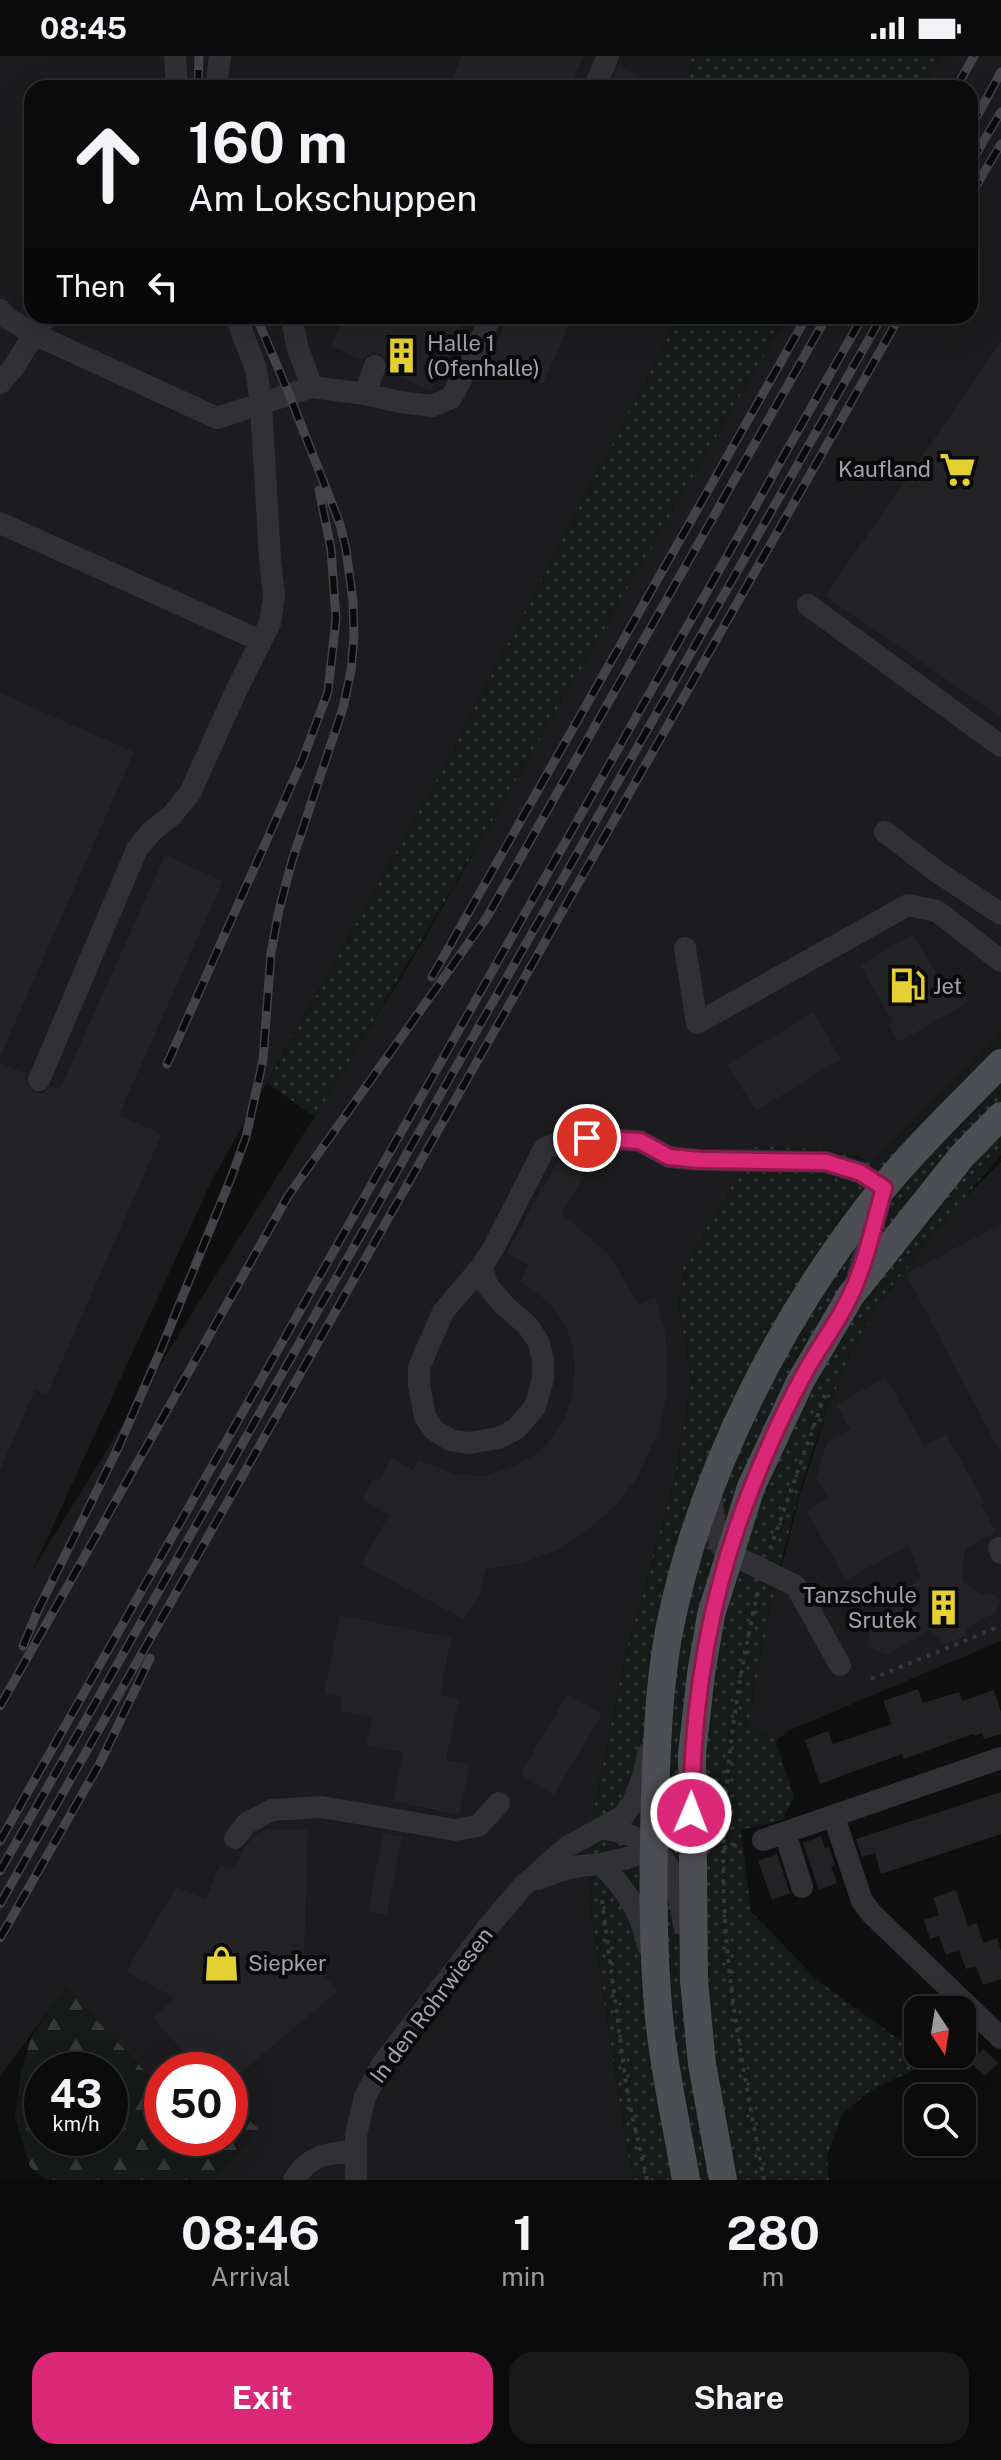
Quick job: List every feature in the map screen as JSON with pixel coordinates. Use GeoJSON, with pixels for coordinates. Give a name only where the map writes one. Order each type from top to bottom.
{"type":"FeatureCollection","features":[{"type":"Feature","properties":{"kind":"main road"},"geometry":{"type":"LineString","coordinates":[[686,2180],[658,2000],[653,1848],[659,1697],[670,1630],[711,1486],[775,1347],[823,1270],[884,1188],[1001,1063]]}},
{"type":"Feature","properties":{"kind":"main road"},"geometry":{"type":"LineString","coordinates":[[723,2180],[702,2064],[694,1981],[692,1754],[711,1615],[751,1487],[800,1382],[851,1295],[962,1156],[1001,1116]]}},
{"type":"Feature","properties":{"kind":"street"},"geometry":{"type":"LineString","coordinates":[[175,56],[176,80]]}},
{"type":"Feature","properties":{"kind":"street"},"geometry":{"type":"LineString","coordinates":[[217,80],[220,56]]}},
{"type":"Feature","properties":{"kind":"street"},"geometry":{"type":"LineString","coordinates":[[598,80],[608,56]]}},
{"type":"Feature","properties":{"kind":"street"},"geometry":{"type":"LineString","coordinates":[[0,310],[7,318],[24,322]]}},
{"type":"Feature","properties":{"kind":"street"},"geometry":{"type":"LineString","coordinates":[[39,1080],[137,849],[190,793],[270,623],[274,595],[261,404],[256,369],[239,324]]}},
{"type":"Feature","properties":{"kind":"street"},"geometry":{"type":"LineString","coordinates":[[293,324],[312,387]]}},
{"type":"Feature","properties":{"kind":"street"},"geometry":{"type":"LineString","coordinates":[[0,383],[14,367],[40,325],[217,418],[312,387],[432,406],[451,398],[487,324]]}},
{"type":"Feature","properties":{"kind":"street"},"geometry":{"type":"LineString","coordinates":[[365,394],[375,366]]}},
{"type":"Feature","properties":{"kind":"street"},"geometry":{"type":"LineString","coordinates":[[0,523],[261,641]]}},
{"type":"Feature","properties":{"kind":"street"},"geometry":{"type":"LineString","coordinates":[[808,605],[1001,746]]}},
{"type":"Feature","properties":{"kind":"street"},"geometry":{"type":"LineString","coordinates":[[885,832],[936,871],[1001,914]]}},
{"type":"Feature","properties":{"kind":"street"},"geometry":{"type":"LineString","coordinates":[[685,948],[697,1023],[908,905],[937,911],[1001,961]]}},
{"type":"Feature","properties":{"kind":"street"},"geometry":{"type":"LineString","coordinates":[[482,1266],[487,1285],[533,1333],[541,1350],[544,1369],[539,1398],[523,1423],[499,1438],[469,1443],[450,1440],[434,1430],[425,1417],[419,1367],[443,1312],[494,1247],[544,1149],[569,1137],[640,1141],[669,1157],[826,1162],[861,1173],[884,1188],[863,1266],[851,1295]]}},
{"type":"Feature","properties":{"kind":"street"},"geometry":{"type":"LineString","coordinates":[[711,1486],[715,1529],[720,1545],[729,1553],[796,1586],[840,1665]]}},
{"type":"Feature","properties":{"kind":"street","name":"In den Rohrwiesen"},"geometry":{"type":"LineString","coordinates":[[356,2180],[356,2135],[365,2097],[383,2063],[523,1886],[567,1847],[623,1816],[633,1802],[644,1774],[659,1697]]}},
{"type":"Feature","properties":{"kind":"street"},"geometry":{"type":"LineString","coordinates":[[653,1848],[671,1832],[679,1815],[692,1754]]}},
{"type":"Feature","properties":{"kind":"street"},"geometry":{"type":"LineString","coordinates":[[802,1887],[774,1837],[1001,1758]]}},
{"type":"Feature","properties":{"kind":"street"},"geometry":{"type":"LineString","coordinates":[[235,1838],[247,1823],[272,1810],[322,1807],[455,1830],[478,1826],[499,1803]]}},
{"type":"Feature","properties":{"kind":"street"},"geometry":{"type":"LineString","coordinates":[[834,1817],[862,1901],[1001,2038]]}},
{"type":"Feature","properties":{"kind":"street"},"geometry":{"type":"LineString","coordinates":[[601,1828],[629,1833],[653,1848],[669,1865],[678,1887],[694,1981]]}},
{"type":"Feature","properties":{"kind":"street","name":"In den Rohrwiesen"},"geometry":{"type":"LineString","coordinates":[[523,1886],[554,1872],[639,1856],[653,1848]]}},
{"type":"Feature","properties":{"kind":"street"},"geometry":{"type":"LineString","coordinates":[[601,1864],[635,1904],[646,1934],[658,2000]]}},
{"type":"Feature","properties":{"kind":"street"},"geometry":{"type":"LineString","coordinates":[[294,2180],[302,2166],[326,2154],[355,2151]]}},
{"type":"Feature","properties":{"kind":"path"},"geometry":{"type":"LineString","coordinates":[[764,2180],[737,2029],[725,1920],[723,1848],[726,1779],[742,1662],[763,1571],[831,1379]]}},
{"type":"Feature","properties":{"kind":"path"},"geometry":{"type":"LineString","coordinates":[[871,1679],[1001,1626]]}},
{"type":"Feature","properties":{"kind":"shaded area"},"geometry":{"type":"Polygon","coordinates":[[[0,56],[692,56],[688,80],[24,80],[24,324],[675,324],[442,770],[211,1182],[33,1569],[413,958],[782,324],[978,324],[978,80],[928,80],[943,56],[1001,56],[1001,1033],[872,1163],[855,1155],[678,1304],[691,1376],[676,1474],[625,1656],[592,1817],[589,1900],[634,2180],[214,2180],[234,2156],[248,2156],[248,2140],[257,2129],[248,2121],[248,2052],[144,2052],[144,2070],[66,1988],[0,2076],[0,56]]]}},
{"type":"Feature","properties":{"kind":"shaded area"},"geometry":{"type":"Polygon","coordinates":[[[1001,1162],[1001,1641],[788,1731],[776,1741],[748,1725],[765,1632],[799,1498],[834,1389],[875,1308],[955,1207],[1001,1162]]]}},
{"type":"Feature","properties":{"kind":"green space"},"geometry":{"type":"Polygon","coordinates":[[[692,56],[943,56],[928,80],[688,80],[692,56]]]}},
{"type":"Feature","properties":{"kind":"green space"},"geometry":{"type":"Polygon","coordinates":[[[675,324],[782,324],[494,818],[315,1117],[267,1083],[442,770],[675,324]]]}},
{"type":"Feature","properties":{"kind":"green space"},"geometry":{"type":"Polygon","coordinates":[[[1001,1033],[1001,1155],[886,1293],[849,1359],[828,1409],[794,1512],[769,1618],[749,1724],[776,1741],[794,1796],[783,1820],[741,1830],[751,1912],[817,1980],[904,2043],[904,2068],[918,2068],[870,2091],[843,2113],[827,2156],[829,2180],[634,2180],[589,1900],[592,1817],[625,1656],[676,1474],[691,1376],[678,1304],[683,1267],[755,1147],[829,1150],[872,1163],[1001,1033]]]}},
{"type":"Feature","properties":{"kind":"green space"},"geometry":{"type":"Polygon","coordinates":[[[66,1988],[127,2052],[27,2052],[32,2035],[66,1988]]]}},
{"type":"Feature","properties":{"kind":"green space"},"geometry":{"type":"Polygon","coordinates":[[[128,2053],[144,2070],[144,2156],[234,2156],[214,2180],[46,2180],[30,2167],[27,2156],[128,2156],[128,2053]]]}},
{"type":"Feature","properties":{"kind":"green space"},"geometry":{"type":"Polygon","coordinates":[[[24,2061],[24,2147],[15,2117],[24,2061]]]}},
{"type":"Feature","properties":{"kind":"green space"},"geometry":{"type":"Polygon","coordinates":[[[248,2120],[258,2128],[248,2140],[248,2120]]]}},
{"type":"Feature","properties":{"kind":"building"},"geometry":{"type":"Polygon","coordinates":[[[462,56],[584,56],[573,80],[451,80],[462,56]]]}},
{"type":"Feature","properties":{"kind":"building"},"geometry":{"type":"Polygon","coordinates":[[[618,67],[648,80],[612,80],[618,67]]]}},
{"type":"Feature","properties":{"kind":"building","name":"Halle 1 (Ofenhalle)"},"geometry":{"type":"Polygon","coordinates":[[[341,324],[462,324],[431,391],[388,372],[389,363],[380,353],[372,352],[362,360],[331,346],[341,324]]]}},
{"type":"Feature","properties":{"kind":"building"},"geometry":{"type":"Polygon","coordinates":[[[505,324],[569,324],[543,384],[489,360],[505,324]]]}},
{"type":"Feature","properties":{"kind":"building","name":"Kaufland"},"geometry":{"type":"Polygon","coordinates":[[[1001,342],[1001,717],[825,596],[1001,342]]]}},
{"type":"Feature","properties":{"kind":"building"},"geometry":{"type":"Polygon","coordinates":[[[0,693],[134,752],[0,1057],[0,693]]]}},
{"type":"Feature","properties":{"kind":"building"},"geometry":{"type":"Polygon","coordinates":[[[165,855],[223,881],[119,1115],[162,1134],[47,1395],[35,1390],[0,1470],[0,1063],[26,1074],[25,1082],[33,1092],[41,1094],[52,1086],[60,1089],[165,855]]]}},
{"type":"Feature","properties":{"kind":"building","name":"Jet"},"geometry":{"type":"Polygon","coordinates":[[[913,934],[945,989],[958,982],[969,1002],[899,1042],[888,1024],[893,1022],[860,965],[913,934]]]}},
{"type":"Feature","properties":{"kind":"building"},"geometry":{"type":"Polygon","coordinates":[[[813,1012],[841,1059],[756,1111],[727,1065],[813,1012]]]}},
{"type":"Feature","properties":{"kind":"building"},"geometry":{"type":"Polygon","coordinates":[[[558,1160],[584,1176],[561,1213],[609,1255],[639,1305],[655,1297],[665,1331],[667,1355],[667,1392],[660,1428],[637,1478],[615,1506],[590,1528],[556,1550],[523,1563],[486,1569],[478,1598],[463,1619],[361,1564],[389,1515],[362,1499],[374,1478],[380,1481],[391,1458],[413,1470],[419,1460],[454,1474],[483,1476],[510,1468],[535,1455],[563,1422],[572,1396],[575,1368],[567,1328],[551,1304],[520,1281],[529,1265],[506,1254],[558,1160]]]}},
{"type":"Feature","properties":{"kind":"building"},"geometry":{"type":"Polygon","coordinates":[[[1001,1224],[1001,1454],[906,1274],[1001,1224]]]}},
{"type":"Feature","properties":{"kind":"building"},"geometry":{"type":"Polygon","coordinates":[[[886,1377],[924,1446],[946,1434],[985,1503],[981,1504],[996,1532],[965,1549],[962,1581],[983,1595],[990,1592],[1000,1600],[996,1612],[966,1628],[967,1635],[945,1645],[929,1630],[887,1655],[868,1646],[869,1618],[895,1604],[898,1592],[921,1578],[909,1545],[846,1580],[806,1510],[828,1498],[816,1479],[827,1442],[850,1429],[836,1405],[886,1377]]]}},
{"type":"Feature","properties":{"kind":"building"},"geometry":{"type":"Polygon","coordinates":[[[340,1615],[451,1638],[440,1695],[459,1699],[446,1760],[470,1765],[459,1815],[393,1801],[403,1752],[366,1745],[372,1717],[340,1711],[343,1697],[324,1694],[340,1615]]]}},
{"type":"Feature","properties":{"kind":"building"},"geometry":{"type":"Polygon","coordinates":[[[918,1689],[923,1703],[959,1692],[962,1701],[994,1690],[1001,1712],[1001,1734],[984,1739],[982,1733],[973,1734],[904,1759],[902,1754],[820,1784],[805,1740],[828,1731],[833,1744],[892,1724],[883,1701],[918,1689]]]}},
{"type":"Feature","properties":{"kind":"building"},"geometry":{"type":"Polygon","coordinates":[[[568,1694],[602,1714],[554,1795],[520,1774],[568,1694]]]}},
{"type":"Feature","properties":{"kind":"building"},"geometry":{"type":"Polygon","coordinates":[[[1001,1792],[1001,1834],[881,1874],[875,1853],[862,1857],[856,1839],[1001,1792]]]}},
{"type":"Feature","properties":{"kind":"building","name":"Siepker"},"geometry":{"type":"Polygon","coordinates":[[[266,1829],[308,1829],[304,1954],[338,1991],[248,2067],[248,2052],[184,2052],[153,2018],[175,1998],[126,1972],[176,1887],[206,1899],[220,1865],[235,1869],[243,1849],[256,1834],[266,1829]]]}},
{"type":"Feature","properties":{"kind":"building"},"geometry":{"type":"Polygon","coordinates":[[[383,1833],[402,1837],[387,1915],[368,1911],[383,1833]]]}},
{"type":"Feature","properties":{"kind":"building"},"geometry":{"type":"Polygon","coordinates":[[[821,1836],[825,1848],[829,1847],[837,1883],[819,1890],[803,1843],[821,1836]]]}},
{"type":"Feature","properties":{"kind":"building"},"geometry":{"type":"Polygon","coordinates":[[[777,1854],[790,1893],[772,1900],[758,1861],[777,1854]]]}},
{"type":"Feature","properties":{"kind":"building"},"geometry":{"type":"Polygon","coordinates":[[[956,1890],[968,1926],[977,1923],[983,1943],[997,1938],[1001,1951],[1001,1979],[983,1985],[976,1966],[966,1969],[959,1950],[946,1955],[939,1936],[930,1939],[924,1920],[939,1915],[933,1898],[956,1890]]]}},
{"type":"Feature","properties":{"kind":"building"},"geometry":{"type":"Polygon","coordinates":[[[983,2049],[998,2063],[985,2076],[976,2068],[976,2056],[983,2049]]]}},
{"type":"Feature","properties":{"kind":"railway"},"geometry":{"type":"LineString","coordinates":[[198,80],[199,56]]}},
{"type":"Feature","properties":{"kind":"railway"},"geometry":{"type":"LineString","coordinates":[[960,80],[974,56]]}},
{"type":"Feature","properties":{"kind":"railway"},"geometry":{"type":"LineString","coordinates":[[978,114],[1001,72]]}},
{"type":"Feature","properties":{"kind":"railway"},"geometry":{"type":"LineString","coordinates":[[978,151],[1001,112]]}},
{"type":"Feature","properties":{"kind":"railway"},"geometry":{"type":"LineString","coordinates":[[978,183],[1001,144]]}},
{"type":"Feature","properties":{"kind":"railway"},"geometry":{"type":"LineString","coordinates":[[23,1646],[118,1448],[246,1137],[263,1060],[271,953],[279,910],[292,861],[343,708],[351,671],[353,602],[340,524],[259,324]]}},
{"type":"Feature","properties":{"kind":"railway"},"geometry":{"type":"LineString","coordinates":[[432,977],[802,324]]}},
{"type":"Feature","properties":{"kind":"railway"},"geometry":{"type":"LineString","coordinates":[[0,1706],[288,1196],[487,917],[822,324]]}},
{"type":"Feature","properties":{"kind":"railway"},"geometry":{"type":"LineString","coordinates":[[0,1841],[858,324]]}},
{"type":"Feature","properties":{"kind":"railway"},"geometry":{"type":"LineString","coordinates":[[0,1871],[877,324]]}},
{"type":"Feature","properties":{"kind":"railway"},"geometry":{"type":"LineString","coordinates":[[529,970],[895,324]]}},
{"type":"Feature","properties":{"kind":"railway"},"geometry":{"type":"LineString","coordinates":[[167,1064],[302,761],[328,692],[336,619],[331,549],[319,490]]}},
{"type":"Feature","properties":{"kind":"railway"},"geometry":{"type":"LineString","coordinates":[[0,1904],[534,961]]}},
{"type":"Feature","properties":{"kind":"railway"},"geometry":{"type":"LineString","coordinates":[[0,1938],[100,1763],[150,1658]]}},
{"type":"Feature","properties":{"kind":"place","name":"Halle 1 (Ofenhalle)"},"geometry":{"type":"Point","coordinates":[401,356]}},
{"type":"Feature","properties":{"kind":"place","name":"Kaufland"},"geometry":{"type":"Point","coordinates":[957,469]}},
{"type":"Feature","properties":{"kind":"place","name":"Jet"},"geometry":{"type":"Point","coordinates":[907,986]}},
{"type":"Feature","properties":{"kind":"place","name":"Tanzschule Srutek"},"geometry":{"type":"Point","coordinates":[943,1608]}},
{"type":"Feature","properties":{"kind":"place","name":"Siepker"},"geometry":{"type":"Point","coordinates":[222,1963]}},
{"type":"Feature","properties":{"kind":"route"},"geometry":{"type":"LineString","coordinates":[[587,1138],[640,1141],[669,1157],[826,1162],[861,1173],[884,1188],[863,1266],[851,1295],[800,1382],[751,1487],[729,1553],[711,1615],[701,1674],[692,1754],[691,1813]]}}]}
